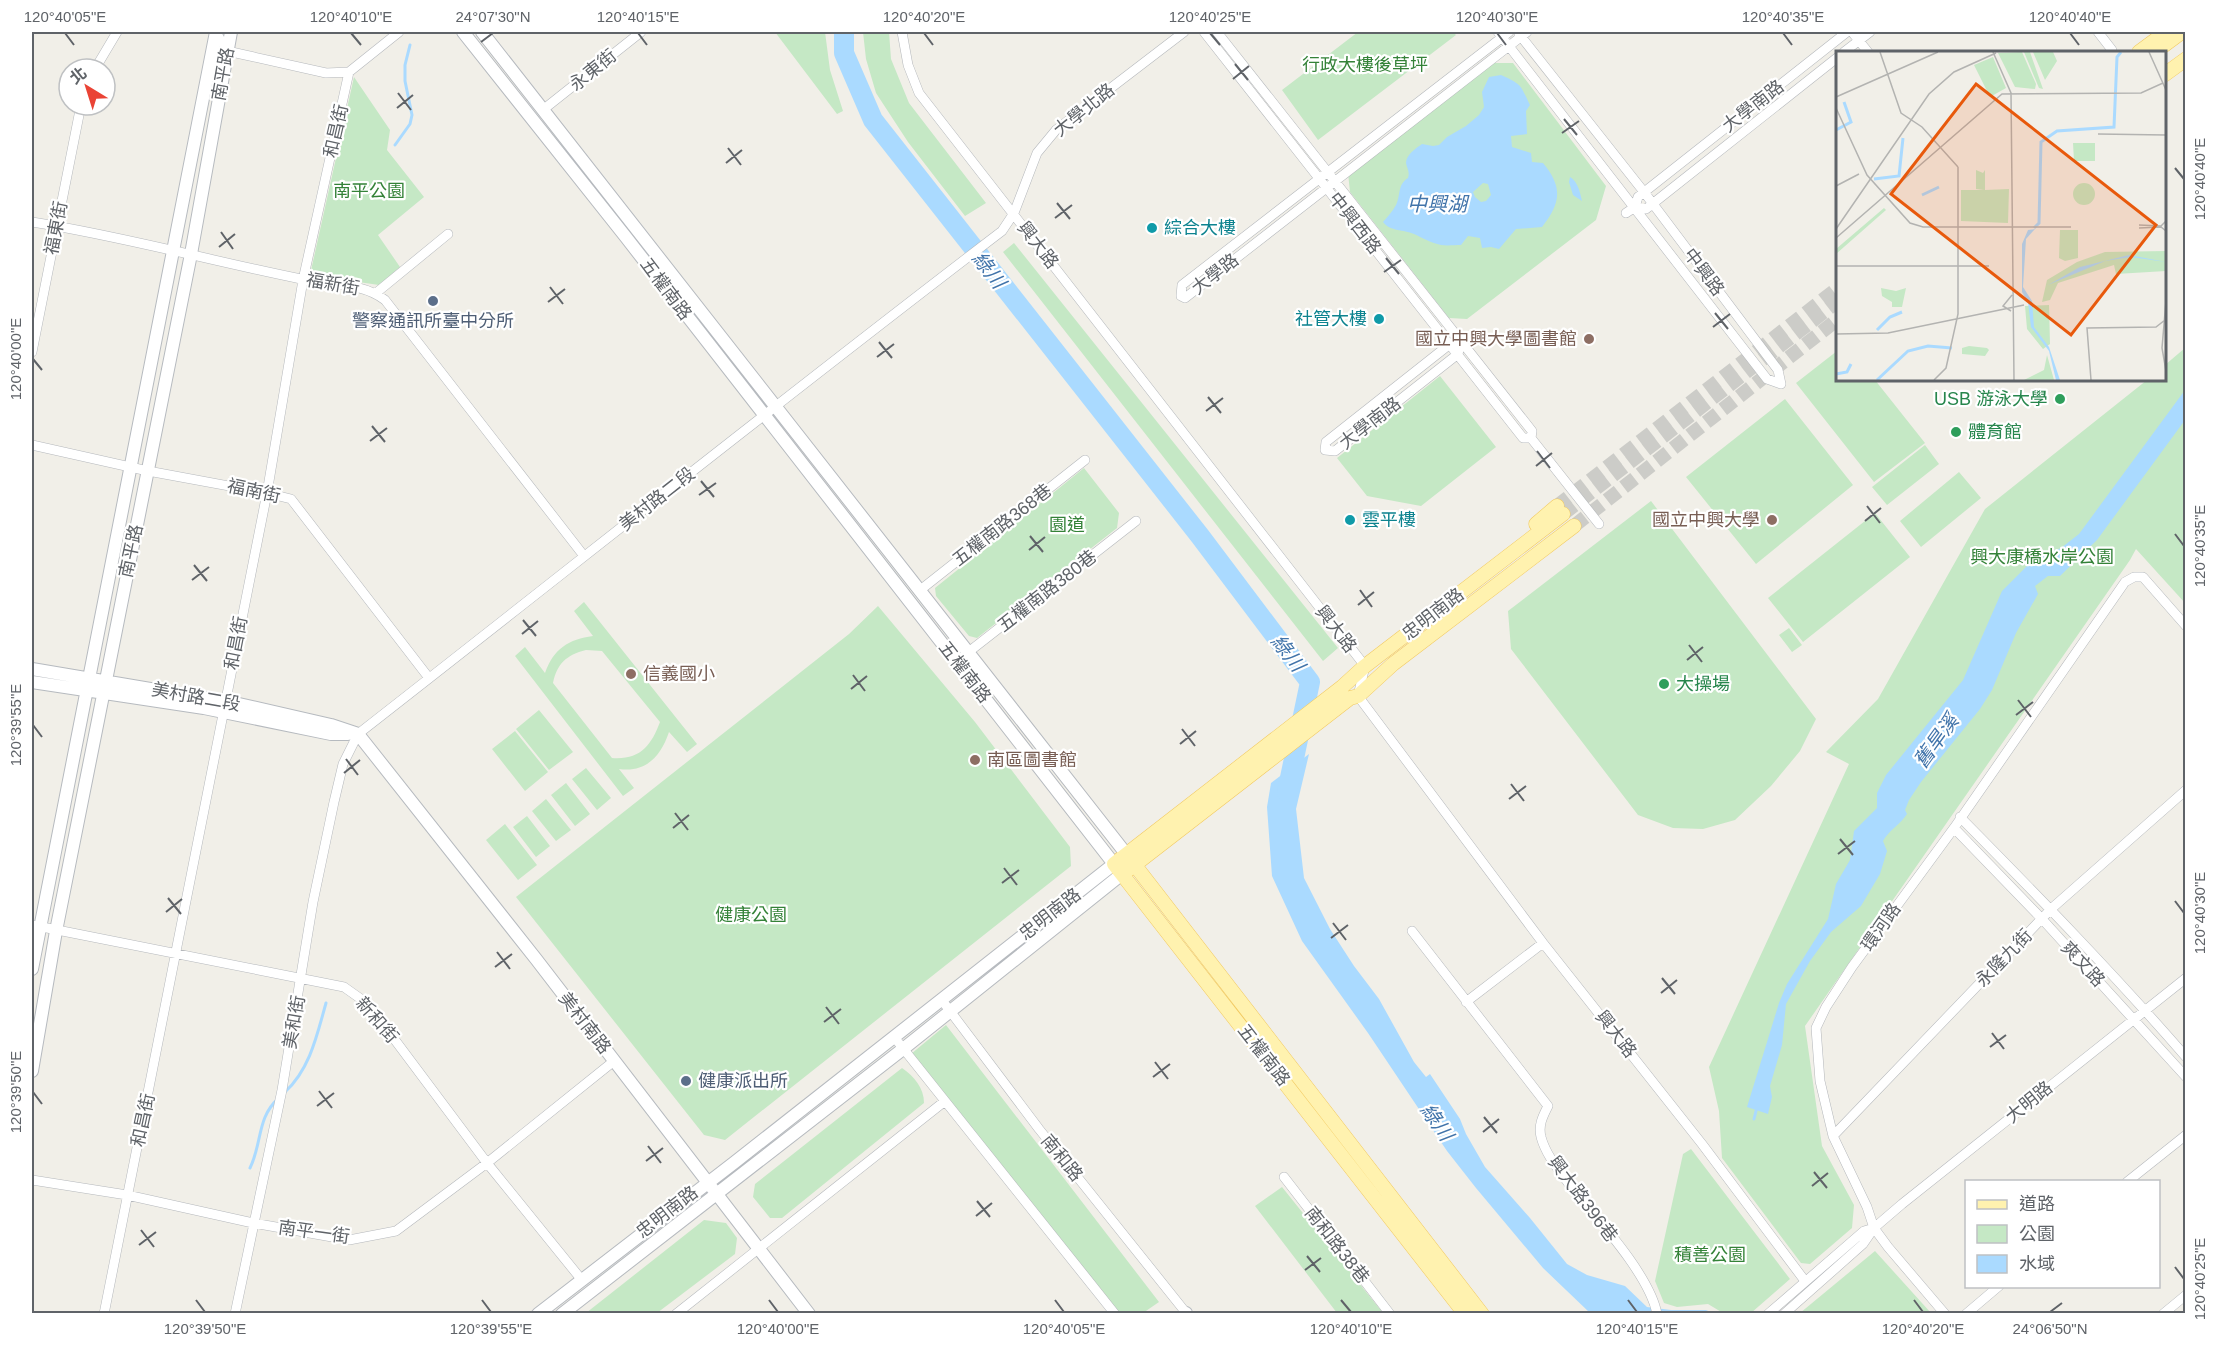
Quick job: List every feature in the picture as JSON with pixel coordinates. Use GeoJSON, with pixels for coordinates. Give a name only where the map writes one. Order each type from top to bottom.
{"type":"FeatureCollection","features":[{"type":"Feature","properties":{"kind":"main road","name":"南平路"},"geometry":{"type":"LineString","coordinates":[[32,969],[35,926],[132,468],[216,32]]}},
{"type":"Feature","properties":{"kind":"main road","name":"南平路"},"geometry":{"type":"LineString","coordinates":[[32,1071],[56,931],[191,254],[231,32]]}},
{"type":"Feature","properties":{"kind":"main road","name":"五權南路"},"geometry":{"type":"LineString","coordinates":[[463,32],[764,414],[1465,1314]]}},
{"type":"Feature","properties":{"kind":"main road","name":"五權南路"},"geometry":{"type":"LineString","coordinates":[[482,32],[777,406],[1482,1314]]}},
{"type":"Feature","properties":{"kind":"main road"},"geometry":{"type":"LineString","coordinates":[[2140,51],[2166,32]]}},
{"type":"Feature","properties":{"kind":"main road"},"geometry":{"type":"LineString","coordinates":[[2157,51],[2182,32]]}},
{"type":"Feature","properties":{"kind":"main road"},"geometry":{"type":"LineString","coordinates":[[2166,62],[2186,47]]}},
{"type":"Feature","properties":{"kind":"main road"},"geometry":{"type":"LineString","coordinates":[[2166,74],[2186,59]]}},
{"type":"Feature","properties":{"kind":"main road","name":"忠明南路"},"geometry":{"type":"LineString","coordinates":[[1131,860],[1296,724],[1350,694],[1365,666],[1382,647],[1560,510]]}},
{"type":"Feature","properties":{"kind":"main road","name":"忠明南路"},"geometry":{"type":"LineString","coordinates":[[538,1314],[941,999],[1269,760],[1350,694],[1576,529]]}},
{"type":"Feature","properties":{"kind":"main road","name":"美村路二段"},"geometry":{"type":"LineString","coordinates":[[32,669],[88,684],[331,725],[358,734]]}},
{"type":"Feature","properties":{"kind":"main road","name":"美村路二段"},"geometry":{"type":"LineString","coordinates":[[32,682],[88,684]]}},
{"type":"Feature","properties":{"kind":"main road","name":"美村南路"},"geometry":{"type":"LineString","coordinates":[[358,734],[809,1314]]}},
{"type":"Feature","properties":{"kind":"main road","name":"忠明南路"},"geometry":{"type":"LineString","coordinates":[[562,1314],[903,1049],[1118,869]]}},
{"type":"Feature","properties":{"kind":"street"},"geometry":{"type":"LineString","coordinates":[[102,57],[117,32]]}},
{"type":"Feature","properties":{"kind":"street"},"geometry":{"type":"LineString","coordinates":[[216,32],[227,51],[326,73],[350,72],[399,32]]}},
{"type":"Feature","properties":{"kind":"street","name":"永東街"},"geometry":{"type":"LineString","coordinates":[[544,109],[641,32]]}},
{"type":"Feature","properties":{"kind":"street","name":"興大路"},"geometry":{"type":"LineString","coordinates":[[902,32],[908,65],[919,93],[1365,666]]}},
{"type":"Feature","properties":{"kind":"street","name":"大學北路"},"geometry":{"type":"LineString","coordinates":[[1014,213],[1037,153],[1056,130],[1184,32]]}},
{"type":"Feature","properties":{"kind":"street","name":"中興西路"},"geometry":{"type":"LineString","coordinates":[[1204,32],[1523,438],[1531,438]]}},
{"type":"Feature","properties":{"kind":"street","name":"中興西路"},"geometry":{"type":"LineString","coordinates":[[1217,32],[1464,339],[1532,431],[1531,438],[1599,524]]}},
{"type":"Feature","properties":{"kind":"street"},"geometry":{"type":"LineString","coordinates":[[1850,32],[1867,51]]}},
{"type":"Feature","properties":{"kind":"street","name":"大學南路"},"geometry":{"type":"LineString","coordinates":[[1631,210],[1638,197],[1644,192],[1850,32]]}},
{"type":"Feature","properties":{"kind":"street"},"geometry":{"type":"LineString","coordinates":[[1845,51],[1870,32]]}},
{"type":"Feature","properties":{"kind":"street"},"geometry":{"type":"LineString","coordinates":[[2098,32],[2112,50]]}},
{"type":"Feature","properties":{"kind":"street","name":"大學路"},"geometry":{"type":"LineString","coordinates":[[1503,33],[1182,285],[1181,296],[1185,298],[1509,46],[1522,33]]}},
{"type":"Feature","properties":{"kind":"street","name":"中興路"},"geometry":{"type":"LineString","coordinates":[[1503,33],[1509,46],[1631,210],[1767,379],[1781,384],[1778,370],[1522,33]]}},
{"type":"Feature","properties":{"kind":"street","name":"大學南路"},"geometry":{"type":"LineString","coordinates":[[1631,210],[1646,209],[1836,59]]}},
{"type":"Feature","properties":{"kind":"street","name":"和昌街"},"geometry":{"type":"LineString","coordinates":[[104,1314],[267,493],[303,280],[350,72]]}},
{"type":"Feature","properties":{"kind":"street","name":"福東街"},"geometry":{"type":"LineString","coordinates":[[32,352],[79,117]]}},
{"type":"Feature","properties":{"kind":"street","name":"美村路二段"},"geometry":{"type":"LineString","coordinates":[[358,734],[764,414],[991,240],[1002,231],[1014,213]]}},
{"type":"Feature","properties":{"kind":"street","name":"福新街"},"geometry":{"type":"LineString","coordinates":[[32,222],[191,254],[303,280],[355,287],[376,293],[385,300],[584,556]]}},
{"type":"Feature","properties":{"kind":"street"},"geometry":{"type":"LineString","coordinates":[[376,293],[448,234]]}},
{"type":"Feature","properties":{"kind":"street"},"geometry":{"type":"LineString","coordinates":[[1458,354],[1464,339]]}},
{"type":"Feature","properties":{"kind":"street","name":"大學南路"},"geometry":{"type":"LineString","coordinates":[[1458,354],[1335,451],[1325,450],[1326,442],[1450,344],[1464,339]]}},
{"type":"Feature","properties":{"kind":"street","name":"福南街"},"geometry":{"type":"LineString","coordinates":[[32,445],[132,468],[291,499],[429,678]]}},
{"type":"Feature","properties":{"kind":"street","name":"五權南路368巷"},"geometry":{"type":"LineString","coordinates":[[919,591],[1085,460]]}},
{"type":"Feature","properties":{"kind":"street","name":"五權南路380巷"},"geometry":{"type":"LineString","coordinates":[[957,661],[1136,521]]}},
{"type":"Feature","properties":{"kind":"street","name":"環河路"},"geometry":{"type":"LineString","coordinates":[[1945,1314],[1874,1228],[1867,1207],[1833,1136],[1820,1081],[1816,1028],[1826,1007],[1852,967],[1954,828],[2125,582],[2134,576],[2143,577],[2184,622]]}},
{"type":"Feature","properties":{"kind":"street","name":"興大路"},"geometry":{"type":"LineString","coordinates":[[1350,694],[1702,1144],[1805,1281]]}},
{"type":"Feature","properties":{"kind":"street","name":"美和街"},"geometry":{"type":"LineString","coordinates":[[235,1314],[282,1090],[314,902],[334,802],[343,764],[358,734]]}},
{"type":"Feature","properties":{"kind":"street","name":"永隆九街"},"geometry":{"type":"LineString","coordinates":[[1833,1136],[2051,909],[2186,790]]}},
{"type":"Feature","properties":{"kind":"street","name":"爽文路"},"geometry":{"type":"LineString","coordinates":[[1960,817],[2051,909],[2186,1057]]}},
{"type":"Feature","properties":{"kind":"street","name":"爽文路"},"geometry":{"type":"LineString","coordinates":[[1954,828],[2042,919],[2186,1077]]}},
{"type":"Feature","properties":{"kind":"street","name":"新和街"},"geometry":{"type":"LineString","coordinates":[[35,926],[344,987],[368,1004],[487,1163],[581,1279]]}},
{"type":"Feature","properties":{"kind":"street","name":"興大路396巷"},"geometry":{"type":"LineString","coordinates":[[1412,932],[1548,1106],[1541,1120],[1540,1135],[1550,1160],[1636,1269],[1650,1290],[1657,1310]]}},
{"type":"Feature","properties":{"kind":"street"},"geometry":{"type":"LineString","coordinates":[[1466,1002],[1543,943]]}},
{"type":"Feature","properties":{"kind":"street","name":"大明路"},"geometry":{"type":"LineString","coordinates":[[1784,1314],[1863,1244],[1874,1228],[2186,978]]}},
{"type":"Feature","properties":{"kind":"street","name":"南和路"},"geometry":{"type":"LineString","coordinates":[[941,999],[1039,1129],[1186,1313]]}},
{"type":"Feature","properties":{"kind":"street"},"geometry":{"type":"LineString","coordinates":[[894,1037],[1115,1314]]}},
{"type":"Feature","properties":{"kind":"street","name":"南平一街"},"geometry":{"type":"LineString","coordinates":[[32,1180],[127,1195],[253,1223],[349,1240],[396,1231],[487,1163],[614,1061]]}},
{"type":"Feature","properties":{"kind":"street"},"geometry":{"type":"LineString","coordinates":[[676,1314],[945,1101]]}},
{"type":"Feature","properties":{"kind":"street"},"geometry":{"type":"LineString","coordinates":[[2130,1180],[2186,1135]]}},
{"type":"Feature","properties":{"kind":"street","name":"南和路38巷"},"geometry":{"type":"LineString","coordinates":[[1284,1177],[1390,1314]]}},
{"type":"Feature","properties":{"kind":"street","name":"大明路"},"geometry":{"type":"LineString","coordinates":[[1768,1314],[1864,1231],[1874,1228]]}},
{"type":"Feature","properties":{"kind":"street"},"geometry":{"type":"LineString","coordinates":[[1966,1314],[1998,1288]]}},
{"type":"Feature","properties":{"kind":"street"},"geometry":{"type":"LineString","coordinates":[[2163,1314],[2186,1295]]}},
{"type":"Feature","properties":{"kind":"green space"},"geometry":{"type":"Polygon","coordinates":[[[775,32],[825,32],[830,70],[843,111],[837,114],[775,32]]]}},
{"type":"Feature","properties":{"kind":"green space"},"geometry":{"type":"Polygon","coordinates":[[[863,32],[889,32],[891,59],[909,103],[986,203],[965,216],[908,142],[876,93],[866,59],[863,32]]]}},
{"type":"Feature","properties":{"kind":"green space","name":"行政大樓後草坪"},"geometry":{"type":"Polygon","coordinates":[[[1358,32],[1453,32],[1456,35],[1318,140],[1282,90],[1358,32]]]}},
{"type":"Feature","properties":{"kind":"green space"},"geometry":{"type":"Polygon","coordinates":[[[1487,63],[1513,63],[1606,186],[1596,220],[1467,319],[1449,318],[1350,192],[1348,173],[1487,63]]]}},
{"type":"Feature","properties":{"kind":"green space","name":"南平公園"},"geometry":{"type":"Polygon","coordinates":[[[354,77],[390,130],[387,150],[424,197],[378,235],[400,267],[379,285],[310,275],[354,77]]]}},
{"type":"Feature","properties":{"kind":"green space"},"geometry":{"type":"Polygon","coordinates":[[[1014,243],[1338,648],[1323,661],[1003,252],[1014,243]]]}},
{"type":"Feature","properties":{"kind":"green space","name":"興大康橋水岸公園"},"geometry":{"type":"Polygon","coordinates":[[[2185,348],[2185,603],[2136,549],[1805,1026],[1822,1146],[1854,1205],[1852,1228],[1810,1264],[1801,1263],[1722,1158],[1719,1111],[1709,1067],[1849,764],[1826,752],[1878,699],[1985,509],[2146,381],[2166,381],[2166,364],[2185,348]]]}},
{"type":"Feature","properties":{"kind":"green space"},"geometry":{"type":"Polygon","coordinates":[[[1836,352],[1836,381],[1876,381],[1925,443],[1874,482],[1796,383],[1836,352]]]}},
{"type":"Feature","properties":{"kind":"green space"},"geometry":{"type":"Polygon","coordinates":[[[1440,376],[1496,447],[1421,506],[1367,496],[1337,458],[1440,376]]]}},
{"type":"Feature","properties":{"kind":"green space"},"geometry":{"type":"Polygon","coordinates":[[[1785,399],[1853,485],[1756,564],[1686,477],[1785,399]]]}},
{"type":"Feature","properties":{"kind":"green space"},"geometry":{"type":"Polygon","coordinates":[[[1925,445],[1939,464],[1887,505],[1872,487],[1925,445]]]}},
{"type":"Feature","properties":{"kind":"green space","name":"園道"},"geometry":{"type":"Polygon","coordinates":[[[1084,468],[1119,513],[1117,528],[977,638],[969,636],[936,596],[935,588],[1084,468]]]}},
{"type":"Feature","properties":{"kind":"green space"},"geometry":{"type":"Polygon","coordinates":[[[1959,472],[1981,498],[1921,547],[1900,521],[1959,472]]]}},
{"type":"Feature","properties":{"kind":"green space","name":"大操場"},"geometry":{"type":"Polygon","coordinates":[[[1651,501],[1816,719],[1800,751],[1771,786],[1735,820],[1703,829],[1673,828],[1638,815],[1511,649],[1508,611],[1651,501]]]}},
{"type":"Feature","properties":{"kind":"green space"},"geometry":{"type":"Polygon","coordinates":[[[1875,513],[1910,557],[1803,642],[1768,598],[1875,513]]]}},
{"type":"Feature","properties":{"kind":"green space"},"geometry":{"type":"Polygon","coordinates":[[[584,602],[697,744],[687,752],[669,732],[662,748],[651,761],[629,770],[619,769],[634,788],[623,796],[515,656],[525,647],[545,673],[552,658],[563,647],[576,640],[593,636],[574,611],[584,602]],[[586,650],[568,658],[557,671],[553,683],[612,758],[630,757],[643,750],[653,738],[660,722],[602,651],[586,650]]]}},
{"type":"Feature","properties":{"kind":"green space","name":"健康公園"},"geometry":{"type":"Polygon","coordinates":[[[878,606],[975,722],[1070,847],[1071,866],[725,1140],[704,1135],[516,897],[849,634],[878,606]]]}},
{"type":"Feature","properties":{"kind":"green space"},"geometry":{"type":"Polygon","coordinates":[[[1789,628],[1802,645],[1792,652],[1779,635],[1789,628]]]}},
{"type":"Feature","properties":{"kind":"green space"},"geometry":{"type":"Polygon","coordinates":[[[539,710],[573,752],[549,770],[516,729],[539,710]]]}},
{"type":"Feature","properties":{"kind":"green space"},"geometry":{"type":"Polygon","coordinates":[[[515,731],[548,772],[525,791],[492,749],[515,731]]]}},
{"type":"Feature","properties":{"kind":"green space"},"geometry":{"type":"Polygon","coordinates":[[[586,768],[611,798],[597,810],[572,779],[586,768]]]}},
{"type":"Feature","properties":{"kind":"green space"},"geometry":{"type":"Polygon","coordinates":[[[566,783],[590,814],[575,826],[551,795],[566,783]]]}},
{"type":"Feature","properties":{"kind":"green space"},"geometry":{"type":"Polygon","coordinates":[[[546,799],[571,830],[556,841],[532,811],[546,799]]]}},
{"type":"Feature","properties":{"kind":"green space"},"geometry":{"type":"Polygon","coordinates":[[[527,816],[550,846],[536,857],[513,827],[527,816]]]}},
{"type":"Feature","properties":{"kind":"green space"},"geometry":{"type":"Polygon","coordinates":[[[505,824],[537,865],[518,880],[486,840],[505,824]]]}},
{"type":"Feature","properties":{"kind":"green space"},"geometry":{"type":"Polygon","coordinates":[[[946,1025],[1159,1302],[1143,1313],[1110,1313],[911,1054],[946,1025]]]}},
{"type":"Feature","properties":{"kind":"green space"},"geometry":{"type":"Polygon","coordinates":[[[902,1068],[918,1083],[924,1103],[782,1218],[770,1218],[753,1197],[755,1184],[902,1068]]]}},
{"type":"Feature","properties":{"kind":"green space","name":"積善公園"},"geometry":{"type":"Polygon","coordinates":[[[1691,1149],[1790,1279],[1751,1313],[1723,1313],[1708,1304],[1677,1307],[1664,1303],[1655,1281],[1683,1154],[1691,1149]]]}},
{"type":"Feature","properties":{"kind":"green space"},"geometry":{"type":"Polygon","coordinates":[[[1282,1187],[1383,1313],[1337,1313],[1255,1206],[1282,1187]]]}},
{"type":"Feature","properties":{"kind":"green space"},"geometry":{"type":"Polygon","coordinates":[[[704,1220],[726,1223],[737,1238],[735,1254],[657,1313],[586,1313],[704,1220]]]}},
{"type":"Feature","properties":{"kind":"green space"},"geometry":{"type":"Polygon","coordinates":[[[1875,1251],[1931,1313],[1800,1313],[1875,1251]]]}},
{"type":"Feature","properties":{"kind":"water","name":"中興湖"},"geometry":{"type":"Polygon","coordinates":[[[1501,75],[1517,84],[1530,105],[1526,111],[1527,134],[1511,136],[1512,147],[1531,153],[1532,162],[1543,163],[1554,180],[1556,203],[1542,227],[1516,229],[1499,249],[1482,248],[1480,238],[1468,236],[1461,245],[1441,245],[1386,225],[1383,222],[1395,207],[1401,187],[1408,178],[1406,160],[1409,155],[1422,144],[1439,145],[1479,115],[1484,107],[1482,92],[1489,77],[1501,75]],[[1483,183],[1473,192],[1481,202],[1486,201],[1491,195],[1488,184],[1483,183]]]}},
{"type":"Feature","properties":{"kind":"water"},"geometry":{"type":"Polygon","coordinates":[[[1570,177],[1577,184],[1582,201],[1573,195],[1569,182],[1570,177]]]}},
{"type":"Feature","properties":{"kind":"water","name":"舊旱溪"},"geometry":{"type":"Polygon","coordinates":[[[2185,390],[2185,420],[2097,540],[2060,576],[2048,576],[2035,586],[2038,594],[2016,633],[1992,690],[1980,709],[1909,800],[1905,810],[1907,814],[1883,841],[1887,851],[1880,874],[1861,906],[1831,932],[1810,961],[1786,1004],[1782,1045],[1770,1086],[1772,1097],[1768,1114],[1747,1107],[1779,1003],[1787,984],[1828,919],[1836,884],[1850,860],[1854,831],[1877,808],[1877,793],[1886,775],[1963,680],[2002,591],[2034,559],[2061,548],[2079,534],[2185,390]]]}},
{"type":"Feature","properties":{"kind":"water"},"geometry":{"type":"Polygon","coordinates":[[[1309,754],[1296,809],[1304,878],[1330,929],[1379,999],[1414,1062],[1426,1077],[1430,1074],[1460,1119],[1485,1167],[1567,1264],[1587,1275],[1625,1286],[1647,1307],[1706,1310],[1713,1313],[1589,1312],[1543,1268],[1447,1151],[1368,1033],[1302,941],[1272,876],[1267,807],[1271,783],[1309,754]]]}},
{"type":"Feature","properties":{"kind":"waterway","name":"綠川"},"geometry":{"type":"LineString","coordinates":[[844,32],[844,53],[873,120],[1200,536],[1310,682],[1287,792]]}},
{"type":"Feature","properties":{"kind":"waterway"},"geometry":{"type":"LineString","coordinates":[[395,145],[410,124],[412,115],[405,81],[405,65],[410,45]]}},
{"type":"Feature","properties":{"kind":"waterway"},"geometry":{"type":"LineString","coordinates":[[285,1092],[294,1083],[307,1062],[326,1003]]}},
{"type":"Feature","properties":{"kind":"waterway"},"geometry":{"type":"LineString","coordinates":[[250,1168],[266,1114],[278,1099]]}},
{"type":"Feature","properties":{"kind":"waterway","name":"舊旱溪"},"geometry":{"type":"LineString","coordinates":[[1754,1119],[1757,1107]]}},
{"type":"Feature","properties":{"kind":"tunnel"},"geometry":{"type":"LineString","coordinates":[[1557,506],[1836,290]]}},
{"type":"Feature","properties":{"kind":"tunnel"},"geometry":{"type":"LineString","coordinates":[[1563,514],[1836,303]]}},
{"type":"Feature","properties":{"kind":"tunnel"},"geometry":{"type":"LineString","coordinates":[[1574,526],[1836,321]]}},
{"type":"Feature","properties":{"kind":"place","name":"綜合大樓"},"geometry":{"type":"Point","coordinates":[1152,228]}},
{"type":"Feature","properties":{"kind":"place","name":"警察通訊所臺中分所"},"geometry":{"type":"Point","coordinates":[433,301]}},
{"type":"Feature","properties":{"kind":"place","name":"社管大樓"},"geometry":{"type":"Point","coordinates":[1379,319]}},
{"type":"Feature","properties":{"kind":"place","name":"國立中興大學圖書館"},"geometry":{"type":"Point","coordinates":[1589,339]}},
{"type":"Feature","properties":{"kind":"place","name":"USB 游泳大學"},"geometry":{"type":"Point","coordinates":[2060,399]}},
{"type":"Feature","properties":{"kind":"place","name":"體育館"},"geometry":{"type":"Point","coordinates":[1956,432]}},
{"type":"Feature","properties":{"kind":"place","name":"雲平樓"},"geometry":{"type":"Point","coordinates":[1350,520]}},
{"type":"Feature","properties":{"kind":"place","name":"國立中興大學"},"geometry":{"type":"Point","coordinates":[1772,520]}},
{"type":"Feature","properties":{"kind":"place","name":"信義國小"},"geometry":{"type":"Point","coordinates":[631,674]}},
{"type":"Feature","properties":{"kind":"place","name":"大操場"},"geometry":{"type":"Point","coordinates":[1664,684]}},
{"type":"Feature","properties":{"kind":"place","name":"南區圖書館"},"geometry":{"type":"Point","coordinates":[975,760]}},
{"type":"Feature","properties":{"kind":"place","name":"健康派出所"},"geometry":{"type":"Point","coordinates":[686,1081]}}]}
